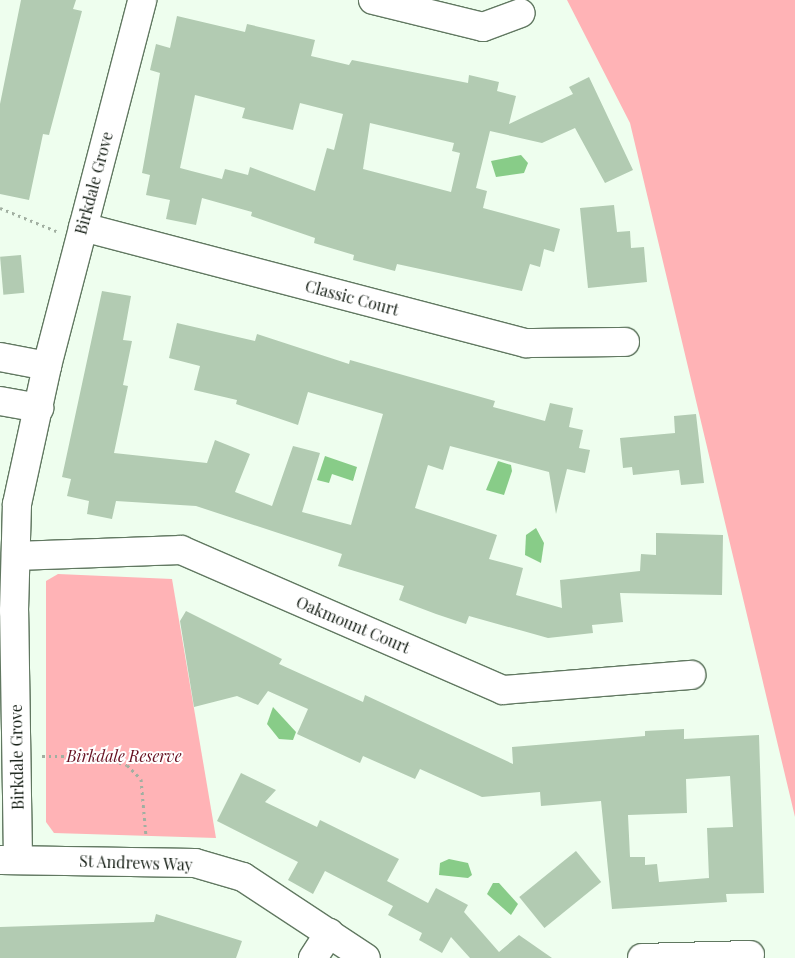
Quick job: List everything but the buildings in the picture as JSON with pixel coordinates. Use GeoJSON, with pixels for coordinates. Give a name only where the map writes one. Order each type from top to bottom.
{"type":"FeatureCollection","features":[{"type":"Feature","properties":{"kind":"street","name":"Birkdale Grove"},"geometry":{"type":"LineString","coordinates":[[9,860],[7,612],[16,556],[17,504],[47,366],[142,0]]}},
{"type":"Feature","properties":{"kind":"street"},"geometry":{"type":"LineString","coordinates":[[373,0],[483,27],[521,13]]}},
{"type":"Feature","properties":{"kind":"street","name":"Classic Court"},"geometry":{"type":"LineString","coordinates":[[83,226],[526,343],[625,342]]}},
{"type":"Feature","properties":{"kind":"street"},"geometry":{"type":"LineString","coordinates":[[0,357],[47,366]]}},
{"type":"Feature","properties":{"kind":"street"},"geometry":{"type":"LineString","coordinates":[[0,401],[39,408]]}},
{"type":"Feature","properties":{"kind":"street","name":"Oakmount Court"},"geometry":{"type":"LineString","coordinates":[[16,556],[181,550],[503,690],[691,675]]}},
{"type":"Feature","properties":{"kind":"street","name":"St Andrews Way"},"geometry":{"type":"LineString","coordinates":[[9,860],[195,863],[243,878],[366,958]]}},
{"type":"Feature","properties":{"kind":"street"},"geometry":{"type":"LineString","coordinates":[[313,958],[329,933]]}},
{"type":"Feature","properties":{"kind":"street"},"geometry":{"type":"LineString","coordinates":[[642,958],[750,956]]}},
{"type":"Feature","properties":{"kind":"path"},"geometry":{"type":"LineString","coordinates":[[0,208],[59,233],[83,226]]}},
{"type":"Feature","properties":{"kind":"path"},"geometry":{"type":"LineString","coordinates":[[36,756],[94,756],[127,764],[142,779],[146,842]]}},
{"type":"Feature","properties":{"kind":"green space"},"geometry":{"type":"Polygon","coordinates":[[[567,0],[795,0],[795,817],[630,123],[567,0]]]}},
{"type":"Feature","properties":{"kind":"green space","name":"Birkdale Reserve"},"geometry":{"type":"Polygon","coordinates":[[[58,574],[172,579],[216,838],[54,833],[46,822],[46,581],[58,574]]]}},
{"type":"Feature","properties":{"kind":"shaded area"},"geometry":{"type":"Polygon","coordinates":[[[521,155],[528,163],[524,173],[496,177],[491,161],[521,155]]]}},
{"type":"Feature","properties":{"kind":"shaded area"},"geometry":{"type":"Polygon","coordinates":[[[325,456],[357,467],[353,481],[332,474],[329,483],[317,480],[325,456]]]}},
{"type":"Feature","properties":{"kind":"shaded area"},"geometry":{"type":"Polygon","coordinates":[[[498,461],[511,465],[512,471],[504,495],[486,490],[498,461]]]}},
{"type":"Feature","properties":{"kind":"shaded area"},"geometry":{"type":"Polygon","coordinates":[[[536,528],[544,543],[541,563],[525,555],[526,535],[536,528]]]}},
{"type":"Feature","properties":{"kind":"shaded area"},"geometry":{"type":"Polygon","coordinates":[[[273,707],[296,732],[293,740],[279,739],[267,724],[273,707]]]}},
{"type":"Feature","properties":{"kind":"shaded area"},"geometry":{"type":"Polygon","coordinates":[[[449,859],[468,863],[472,875],[468,878],[439,875],[440,863],[449,859]]]}},
{"type":"Feature","properties":{"kind":"shaded area"},"geometry":{"type":"Polygon","coordinates":[[[493,883],[499,883],[518,904],[511,915],[487,894],[493,883]]]}}]}
